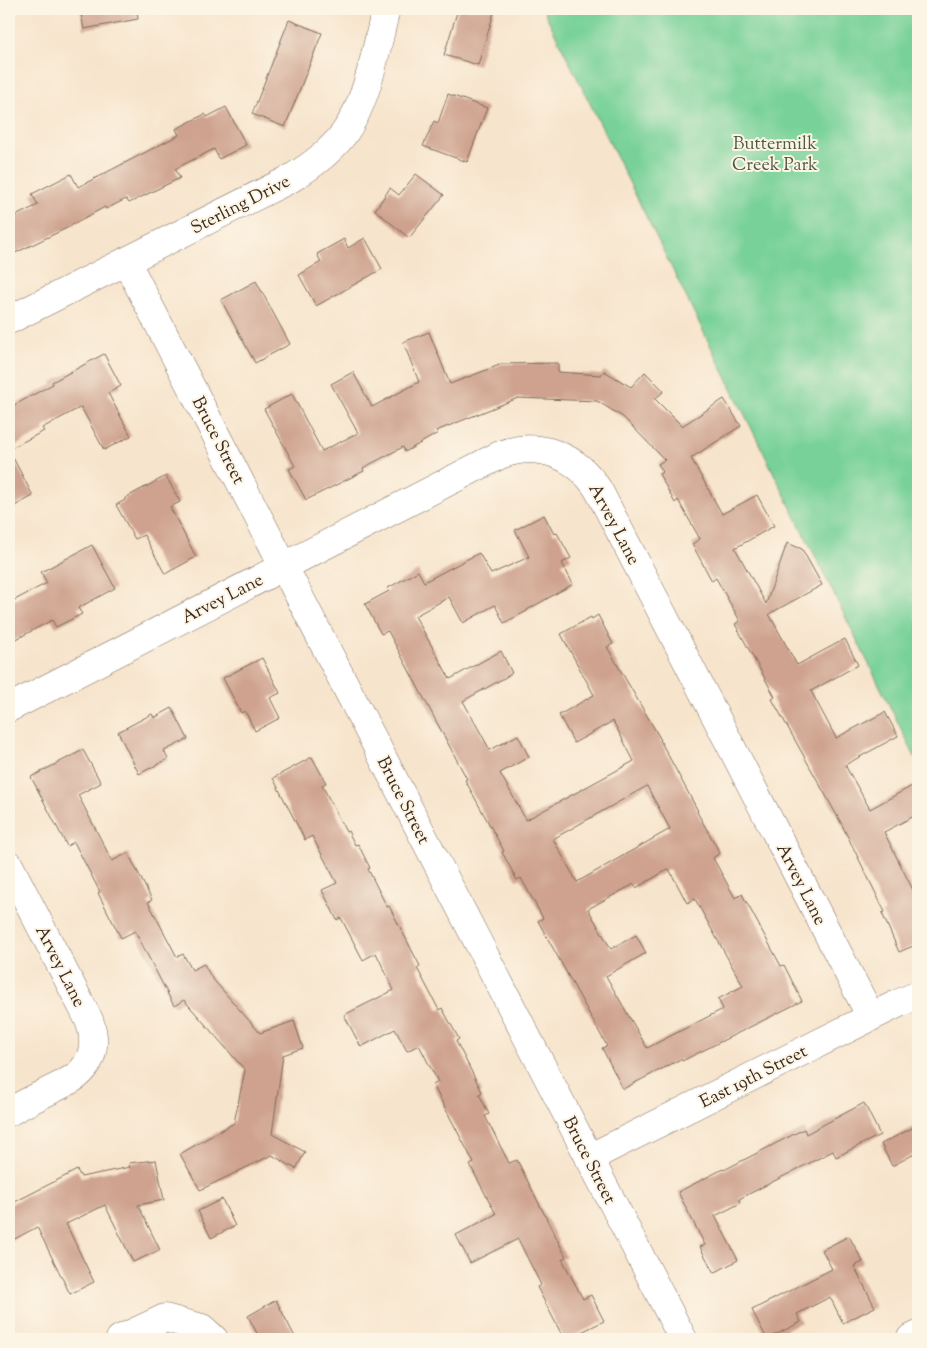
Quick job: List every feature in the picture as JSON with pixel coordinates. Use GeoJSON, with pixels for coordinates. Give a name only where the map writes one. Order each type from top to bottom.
{"type":"FeatureCollection","features":[{"type":"Feature","properties":{"kind":"street","name":"Sterling Drive"},"geometry":{"type":"LineString","coordinates":[[9,320],[290,179],[322,157],[343,134],[358,108],[367,84],[386,9]]}},
{"type":"Feature","properties":{"kind":"street","name":"Bruce Street"},"geometry":{"type":"LineString","coordinates":[[126,261],[683,1339]]}},
{"type":"Feature","properties":{"kind":"street","name":"Arvey Lane"},"geometry":{"type":"LineString","coordinates":[[9,708],[506,452],[526,449],[547,451],[566,458],[577,465],[587,474],[599,491],[871,1017]]}},
{"type":"Feature","properties":{"kind":"street","name":"Arvey Lane"},"geometry":{"type":"LineString","coordinates":[[9,865],[92,1028],[94,1040],[92,1052],[84,1068],[70,1080],[9,1112]]}},
{"type":"Feature","properties":{"kind":"street","name":"East 19th Street"},"geometry":{"type":"LineString","coordinates":[[589,1158],[899,1003],[918,996]]}},
{"type":"Feature","properties":{"kind":"street"},"geometry":{"type":"LineString","coordinates":[[120,1339],[164,1318],[202,1328],[214,1339]]}},
{"type":"Feature","properties":{"kind":"street"},"geometry":{"type":"LineString","coordinates":[[910,1339],[918,1335]]}},
{"type":"Feature","properties":{"kind":"green space","name":"Buttermilk Creek Park"},"geometry":{"type":"Polygon","coordinates":[[[543,9],[918,9],[918,763],[543,9]]]}},
{"type":"Feature","properties":{"kind":"building"},"geometry":{"type":"Polygon","coordinates":[[[80,9],[137,9],[138,19],[84,29],[80,9]]]}},
{"type":"Feature","properties":{"kind":"building"},"geometry":{"type":"Polygon","coordinates":[[[458,9],[495,9],[478,65],[444,55],[458,9]]]}},
{"type":"Feature","properties":{"kind":"building"},"geometry":{"type":"Polygon","coordinates":[[[289,20],[322,33],[285,127],[252,114],[289,20]]]}},
{"type":"Feature","properties":{"kind":"building"},"geometry":{"type":"Polygon","coordinates":[[[448,94],[487,108],[467,162],[423,146],[434,121],[438,123],[448,94]]]}},
{"type":"Feature","properties":{"kind":"building"},"geometry":{"type":"Polygon","coordinates":[[[226,107],[246,145],[219,159],[214,149],[175,169],[180,178],[129,203],[126,199],[106,209],[105,207],[9,256],[9,219],[38,205],[32,194],[71,174],[78,187],[179,135],[176,129],[205,114],[207,117],[226,107]]]}},
{"type":"Feature","properties":{"kind":"building"},"geometry":{"type":"Polygon","coordinates":[[[416,174],[444,195],[409,238],[375,210],[390,188],[399,195],[416,174]]]}},
{"type":"Feature","properties":{"kind":"building"},"geometry":{"type":"Polygon","coordinates":[[[365,238],[382,269],[316,306],[299,275],[321,262],[317,254],[344,239],[348,248],[365,238]]]}},
{"type":"Feature","properties":{"kind":"building"},"geometry":{"type":"Polygon","coordinates":[[[256,281],[290,344],[255,363],[221,300],[256,281]]]}},
{"type":"Feature","properties":{"kind":"building"},"geometry":{"type":"Polygon","coordinates":[[[429,332],[450,384],[502,364],[558,363],[558,372],[601,375],[604,371],[631,387],[645,372],[664,391],[655,399],[682,426],[724,399],[741,426],[691,458],[722,514],[757,495],[774,526],[735,548],[766,604],[787,543],[802,549],[822,585],[769,614],[797,665],[845,639],[858,665],[811,691],[836,738],[885,712],[898,736],[845,765],[870,809],[912,786],[918,798],[918,814],[884,832],[918,900],[918,944],[899,952],[882,913],[885,912],[840,821],[772,699],[775,697],[735,624],[740,621],[716,578],[712,581],[692,544],[700,539],[678,500],[675,503],[659,474],[663,472],[658,464],[665,460],[623,417],[597,401],[518,398],[436,431],[438,433],[405,452],[403,447],[363,468],[364,471],[306,500],[289,469],[295,466],[264,409],[292,394],[322,451],[358,433],[331,384],[353,372],[372,407],[419,382],[403,342],[429,332]]]}},
{"type":"Feature","properties":{"kind":"building"},"geometry":{"type":"Polygon","coordinates":[[[104,354],[121,386],[108,393],[131,436],[104,450],[81,407],[42,428],[44,431],[9,449],[9,408],[104,354]]]}},
{"type":"Feature","properties":{"kind":"building"},"geometry":{"type":"Polygon","coordinates":[[[9,450],[33,496],[9,509],[9,450]]]}},
{"type":"Feature","properties":{"kind":"building"},"geometry":{"type":"Polygon","coordinates":[[[166,476],[180,502],[170,507],[196,557],[165,574],[144,535],[135,539],[116,505],[125,500],[125,498],[166,476]]]}},
{"type":"Feature","properties":{"kind":"building"},"geometry":{"type":"Polygon","coordinates":[[[544,515],[554,534],[557,533],[571,558],[562,563],[573,584],[504,623],[495,605],[463,623],[449,597],[415,616],[450,679],[501,651],[512,673],[463,701],[490,750],[518,735],[529,757],[500,773],[526,820],[634,761],[613,721],[574,743],[559,715],[594,695],[561,634],[598,615],[613,644],[607,647],[661,740],[720,853],[713,858],[735,898],[742,894],[781,966],[784,965],[802,1001],[623,1089],[602,1048],[607,1046],[538,921],[543,918],[521,878],[517,880],[502,852],[504,851],[465,780],[467,779],[388,631],[381,634],[365,604],[389,591],[388,588],[418,571],[424,582],[479,553],[491,574],[529,557],[515,530],[544,515]],[[647,786],[553,839],[577,882],[670,829],[647,786]],[[669,869],[636,888],[634,884],[588,909],[611,949],[636,935],[646,953],[606,976],[647,1048],[723,1009],[718,999],[743,986],[695,899],[687,903],[669,869]]]}},
{"type":"Feature","properties":{"kind":"building"},"geometry":{"type":"Polygon","coordinates":[[[92,545],[115,588],[78,608],[82,614],[56,627],[52,620],[9,643],[9,603],[47,583],[41,572],[92,545]]]}},
{"type":"Feature","properties":{"kind":"building"},"geometry":{"type":"Polygon","coordinates":[[[262,658],[280,693],[270,698],[280,718],[255,731],[245,711],[241,713],[223,678],[262,658]]]}},
{"type":"Feature","properties":{"kind":"building"},"geometry":{"type":"Polygon","coordinates":[[[172,708],[188,739],[164,751],[168,759],[139,774],[118,732],[152,714],[154,718],[172,708]]]}},
{"type":"Feature","properties":{"kind":"building"},"geometry":{"type":"Polygon","coordinates":[[[83,750],[101,783],[78,795],[112,861],[128,853],[152,900],[148,902],[177,957],[183,954],[192,970],[204,964],[211,977],[260,1033],[294,1021],[303,1048],[283,1055],[272,1134],[305,1152],[296,1169],[272,1155],[200,1190],[180,1154],[234,1123],[245,1070],[184,1000],[174,1006],[135,931],[121,938],[74,842],[67,846],[31,777],[83,750]]]}},
{"type":"Feature","properties":{"kind":"building"},"geometry":{"type":"Polygon","coordinates":[[[312,757],[326,783],[322,785],[346,832],[348,831],[355,845],[358,844],[387,907],[389,906],[420,966],[417,968],[439,1010],[442,1008],[459,1039],[456,1041],[482,1092],[479,1094],[489,1114],[485,1116],[509,1163],[517,1160],[566,1257],[562,1259],[583,1299],[591,1295],[604,1321],[567,1339],[564,1339],[537,1287],[541,1285],[518,1239],[470,1263],[456,1235],[496,1214],[470,1165],[474,1163],[433,1085],[438,1082],[419,1045],[407,1051],[395,1029],[361,1047],[344,1015],[394,990],[376,953],[363,960],[341,918],[337,920],[322,890],[337,883],[312,836],[305,840],[273,778],[312,757]]]}},
{"type":"Feature","properties":{"kind":"building"},"geometry":{"type":"Polygon","coordinates":[[[864,1103],[880,1135],[836,1157],[833,1151],[739,1199],[741,1203],[715,1216],[738,1260],[714,1273],[700,1247],[705,1245],[678,1192],[804,1129],[806,1134],[864,1103]]]}},
{"type":"Feature","properties":{"kind":"building"},"geometry":{"type":"Polygon","coordinates":[[[918,1125],[918,1152],[892,1166],[881,1144],[918,1125]]]}},
{"type":"Feature","properties":{"kind":"building"},"geometry":{"type":"Polygon","coordinates":[[[156,1160],[164,1200],[138,1205],[160,1250],[133,1262],[105,1205],[66,1224],[94,1282],[70,1294],[37,1227],[9,1242],[9,1205],[77,1170],[81,1177],[130,1167],[129,1163],[156,1160]]]}},
{"type":"Feature","properties":{"kind":"building"},"geometry":{"type":"Polygon","coordinates":[[[222,1199],[235,1226],[211,1238],[198,1211],[222,1199]]]}},
{"type":"Feature","properties":{"kind":"building"},"geometry":{"type":"Polygon","coordinates":[[[849,1236],[863,1262],[854,1266],[875,1307],[843,1323],[830,1297],[797,1314],[801,1322],[767,1339],[752,1310],[832,1269],[822,1250],[849,1236]]]}},
{"type":"Feature","properties":{"kind":"building"},"geometry":{"type":"Polygon","coordinates":[[[276,1300],[296,1339],[260,1339],[248,1316],[276,1300]]]}}]}
